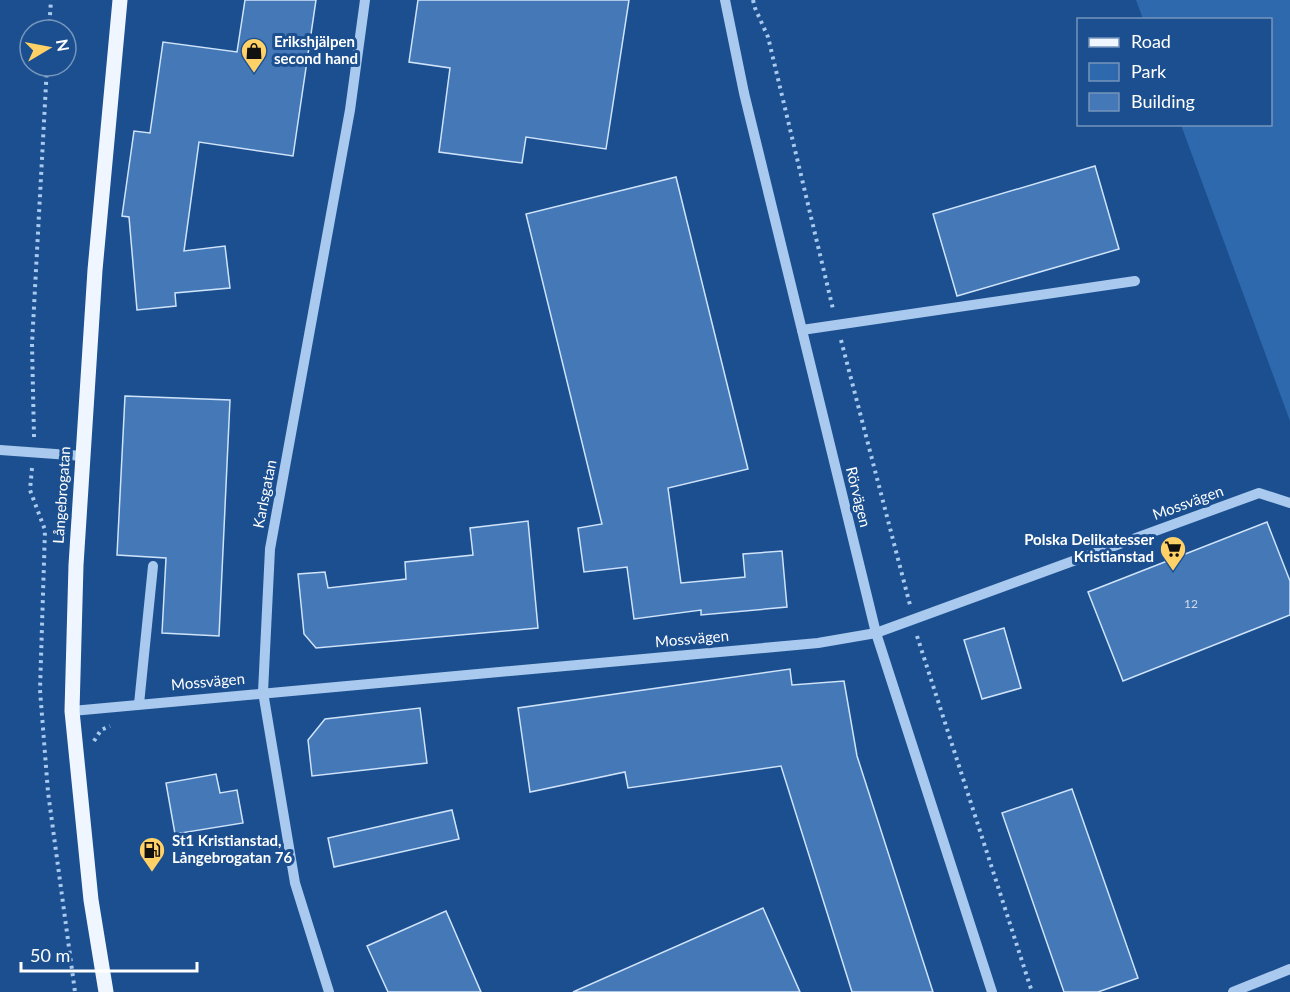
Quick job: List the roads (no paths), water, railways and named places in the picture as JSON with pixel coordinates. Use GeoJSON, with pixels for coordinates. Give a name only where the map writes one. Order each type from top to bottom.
{"type":"FeatureCollection","features":[{"type":"Feature","properties":{"kind":"main road","name":"Långebrogatan"},"geometry":{"type":"LineString","coordinates":[[106,992],[91,900],[72,711],[76,565],[83,456],[96,270],[120,0]]}},
{"type":"Feature","properties":{"kind":"street","name":"Karlsgatan"},"geometry":{"type":"LineString","coordinates":[[329,992],[295,883],[263,692],[270,549],[350,110],[365,0]]}},
{"type":"Feature","properties":{"kind":"street","name":"Rörvägen"},"geometry":{"type":"LineString","coordinates":[[725,0],[744,93],[876,633],[992,992]]}},
{"type":"Feature","properties":{"kind":"street"},"geometry":{"type":"LineString","coordinates":[[802,330],[1135,280]]}},
{"type":"Feature","properties":{"kind":"street"},"geometry":{"type":"LineString","coordinates":[[0,450],[83,456]]}},
{"type":"Feature","properties":{"kind":"street","name":"Mossvägen"},"geometry":{"type":"LineString","coordinates":[[72,711],[818,643],[876,633],[1259,493],[1290,503]]}},
{"type":"Feature","properties":{"kind":"street"},"geometry":{"type":"LineString","coordinates":[[139,704],[153,566]]}},
{"type":"Feature","properties":{"kind":"street"},"geometry":{"type":"LineString","coordinates":[[1233,992],[1290,969]]}},
{"type":"Feature","properties":{"kind":"place","name":"Erikshjälpen second hand"},"geometry":{"type":"Point","coordinates":[254,74]}},
{"type":"Feature","properties":{"kind":"place","name":"Polska Delikatesser Kristianstad"},"geometry":{"type":"Point","coordinates":[1173,572]}},
{"type":"Feature","properties":{"kind":"place","name":"St1 Kristianstad, Långebrogatan 76"},"geometry":{"type":"Point","coordinates":[152,873]}}]}
